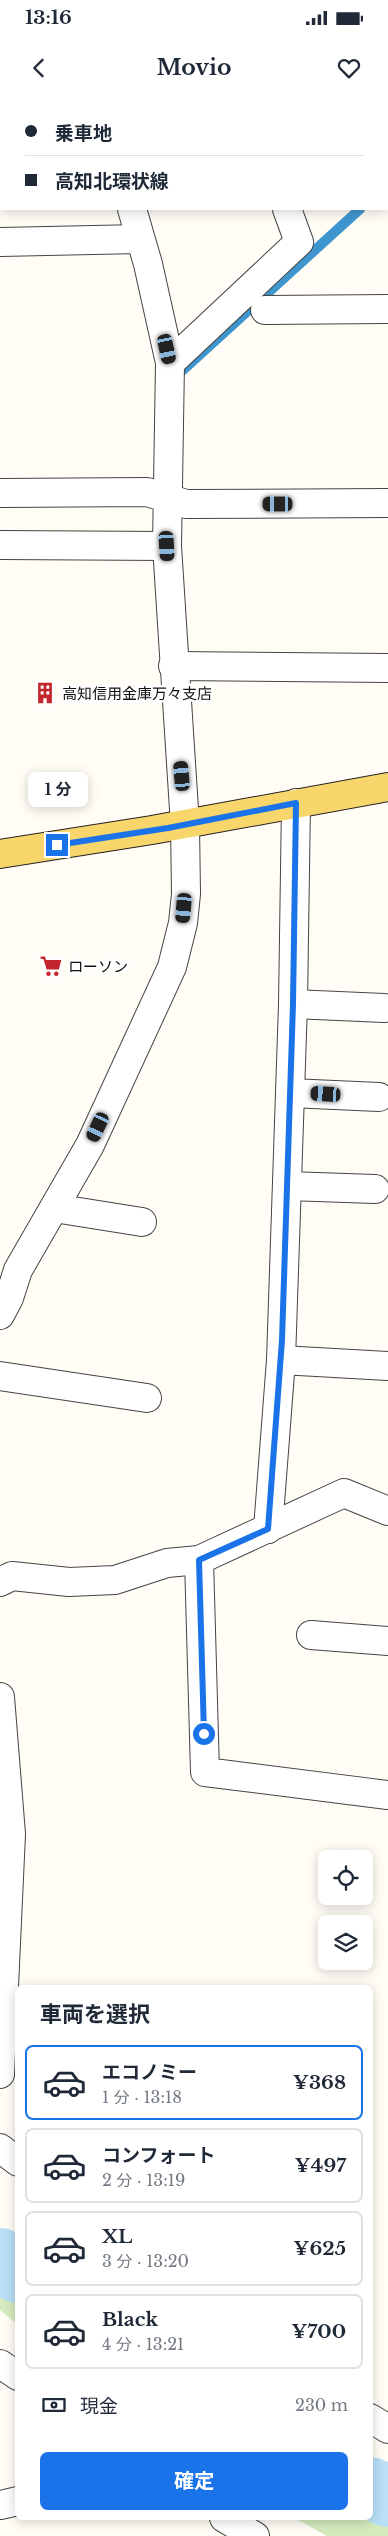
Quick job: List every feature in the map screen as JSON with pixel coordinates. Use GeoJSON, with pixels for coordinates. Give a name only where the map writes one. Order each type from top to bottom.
{"type":"FeatureCollection","features":[{"type":"Feature","properties":{"kind":"main road"},"geometry":{"type":"LineString","coordinates":[[0,854],[185,824],[388,787]]}},
{"type":"Feature","properties":{"kind":"street"},"geometry":{"type":"LineString","coordinates":[[0,1315],[9,1298],[18,1270],[90,1145],[172,967],[180,942],[186,894],[185,824],[173,666],[167,546],[170,363],[148,264],[132,210]]}},
{"type":"Feature","properties":{"kind":"street"},"geometry":{"type":"LineString","coordinates":[[170,363],[299,242],[287,210]]}},
{"type":"Feature","properties":{"kind":"street"},"geometry":{"type":"LineString","coordinates":[[0,242],[140,239]]}},
{"type":"Feature","properties":{"kind":"street"},"geometry":{"type":"LineString","coordinates":[[264,310],[388,309]]}},
{"type":"Feature","properties":{"kind":"street"},"geometry":{"type":"LineString","coordinates":[[0,493],[147,492],[186,504],[388,503]]}},
{"type":"Feature","properties":{"kind":"street"},"geometry":{"type":"LineString","coordinates":[[0,545],[167,546]]}},
{"type":"Feature","properties":{"kind":"street"},"geometry":{"type":"LineString","coordinates":[[173,666],[388,668]]}},
{"type":"Feature","properties":{"kind":"street"},"geometry":{"type":"LineString","coordinates":[[268,1529],[281,1360],[293,1004],[296,803]]}},
{"type":"Feature","properties":{"kind":"street"},"geometry":{"type":"LineString","coordinates":[[293,1004],[384,1008]]}},
{"type":"Feature","properties":{"kind":"street"},"geometry":{"type":"LineString","coordinates":[[290,1093],[379,1097]]}},
{"type":"Feature","properties":{"kind":"street"},"geometry":{"type":"LineString","coordinates":[[287,1186],[375,1189]]}},
{"type":"Feature","properties":{"kind":"street"},"geometry":{"type":"LineString","coordinates":[[54,1208],[142,1222]]}},
{"type":"Feature","properties":{"kind":"street"},"geometry":{"type":"LineString","coordinates":[[281,1360],[388,1366]]}},
{"type":"Feature","properties":{"kind":"street"},"geometry":{"type":"LineString","coordinates":[[0,1376],[147,1398]]}},
{"type":"Feature","properties":{"kind":"street"},"geometry":{"type":"LineString","coordinates":[[0,1582],[12,1576],[69,1582],[115,1580],[167,1563],[199,1560],[344,1493],[388,1511]]}},
{"type":"Feature","properties":{"kind":"street"},"geometry":{"type":"LineString","coordinates":[[199,1560],[205,1772],[388,1795]]}},
{"type":"Feature","properties":{"kind":"street"},"geometry":{"type":"LineString","coordinates":[[311,1635],[388,1641]]}},
{"type":"Feature","properties":{"kind":"street"},"geometry":{"type":"LineString","coordinates":[[0,1697],[3,1760],[11,1834],[0,2074]]}},
{"type":"Feature","properties":{"kind":"street"},"geometry":{"type":"LineString","coordinates":[[0,2148],[15,2160]]}},
{"type":"Feature","properties":{"kind":"street"},"geometry":{"type":"LineString","coordinates":[[0,2364],[15,2374]]}},
{"type":"Feature","properties":{"kind":"street"},"geometry":{"type":"LineString","coordinates":[[373,2420],[388,2429]]}},
{"type":"Feature","properties":{"kind":"street"},"geometry":{"type":"LineString","coordinates":[[0,2505],[15,2502]]}},
{"type":"Feature","properties":{"kind":"green space"},"geometry":{"type":"Polygon","coordinates":[[[0,2286],[15,2297],[15,2322],[0,2310],[0,2286]]]}},
{"type":"Feature","properties":{"kind":"green space"},"geometry":{"type":"Polygon","coordinates":[[[373,2505],[388,2511],[388,2536],[327,2536],[299,2520],[373,2520],[373,2505]]]}},
{"type":"Feature","properties":{"kind":"waterway"},"geometry":{"type":"LineString","coordinates":[[183,370],[359,210]]}},
{"type":"Feature","properties":{"kind":"waterway"},"geometry":{"type":"LineString","coordinates":[[0,2259],[15,2270]]}},
{"type":"Feature","properties":{"kind":"waterway"},"geometry":{"type":"LineString","coordinates":[[373,2489],[388,2496]]}},
{"type":"Feature","properties":{"kind":"place","name":"高知信用金庫万々支店"},"geometry":{"type":"Point","coordinates":[45,693]}},
{"type":"Feature","properties":{"kind":"place","name":"ローソン"},"geometry":{"type":"Point","coordinates":[51,966]}},
{"type":"Feature","properties":{"kind":"route"},"geometry":{"type":"LineString","coordinates":[[57,845],[168,828],[296,803],[293,1004],[282,1340],[268,1529],[199,1560],[204,1734]]}}]}
